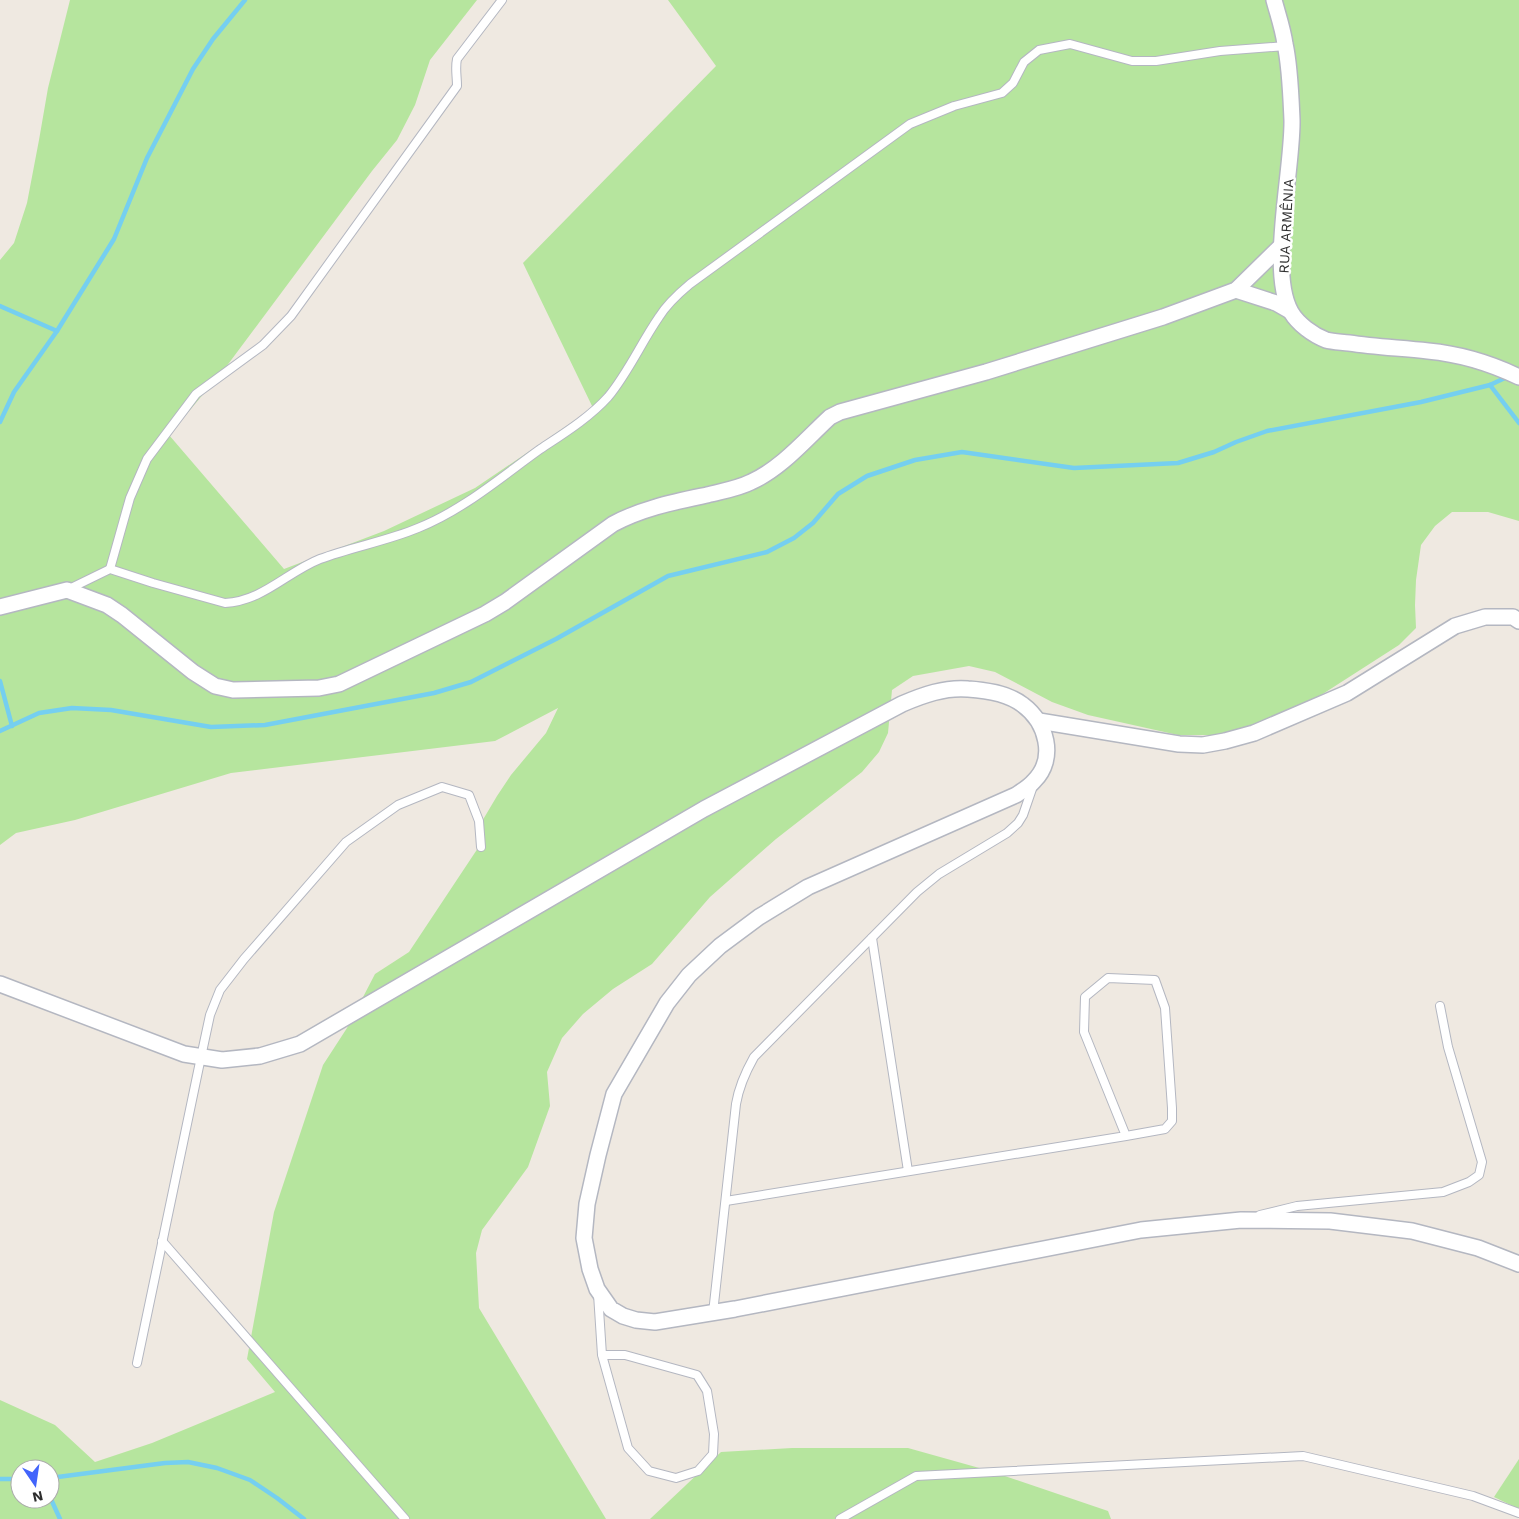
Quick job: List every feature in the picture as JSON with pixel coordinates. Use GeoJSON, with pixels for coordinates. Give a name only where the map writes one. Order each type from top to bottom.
{"type":"FeatureCollection","features":[{"type":"Feature","properties":{"kind":"street","name":"RUA ARMÊNIA"},"geometry":{"type":"LineString","coordinates":[[1274,0],[1286,46],[1292,121],[1282,246],[1282,277],[1290,311],[1299,323],[1312,333],[1327,340],[1365,346],[1457,355],[1480,360],[1519,377]]}},
{"type":"Feature","properties":{"kind":"street"},"geometry":{"type":"LineString","coordinates":[[0,608],[67,590],[107,605],[198,676],[215,686],[243,690],[319,688],[339,684],[485,614],[505,602],[613,524],[632,514],[740,487],[762,477],[775,468],[830,417],[840,412],[986,372],[1163,317],[1236,290],[1282,246]]}},
{"type":"Feature","properties":{"kind":"street"},"geometry":{"type":"LineString","coordinates":[[1236,290],[1276,303],[1290,311]]}},
{"type":"Feature","properties":{"kind":"street"},"geometry":{"type":"LineString","coordinates":[[1039,722],[1179,744],[1203,745],[1225,741],[1254,732],[1347,693],[1455,626],[1485,616],[1513,617],[1519,621]]}},
{"type":"Feature","properties":{"kind":"street"},"geometry":{"type":"LineString","coordinates":[[0,984],[184,1054],[222,1060],[260,1056],[300,1044],[704,810],[902,704],[930,692],[967,688],[1000,694],[1022,704],[1039,722],[1048,747],[1045,764],[1035,781],[1016,795],[808,887],[759,917],[720,946],[689,975],[667,1003],[614,1094],[587,1204],[584,1238],[590,1269],[597,1289],[611,1309],[623,1316],[636,1320],[655,1322],[713,1313],[1142,1230],[1241,1220],[1330,1221],[1412,1231],[1478,1248],[1519,1264]]}},
{"type":"Feature","properties":{"kind":"lane"},"geometry":{"type":"LineString","coordinates":[[110,569],[130,498],[147,459],[196,394],[263,345],[291,316],[457,86],[455,66],[457,59],[502,0]]}},
{"type":"Feature","properties":{"kind":"lane"},"geometry":{"type":"LineString","coordinates":[[67,590],[110,569],[225,603],[247,600],[320,559],[417,529],[445,516],[472,499],[595,410],[618,384],[659,316],[690,284],[910,124],[954,106],[1002,94],[1013,83],[1024,62],[1039,50],[1070,44],[1132,61],[1156,61],[1220,51],[1286,46]]}},
{"type":"Feature","properties":{"kind":"lane"},"geometry":{"type":"LineString","coordinates":[[713,1313],[736,1104],[744,1074],[754,1057],[917,892],[939,874],[1008,833],[1023,815],[1035,781]]}},
{"type":"Feature","properties":{"kind":"lane"},"geometry":{"type":"LineString","coordinates":[[137,1362],[210,1015],[220,990],[244,959],[346,842],[398,805],[442,787],[470,795],[479,821],[481,848]]}},
{"type":"Feature","properties":{"kind":"lane"},"geometry":{"type":"LineString","coordinates":[[872,938],[908,1171]]}},
{"type":"Feature","properties":{"kind":"lane"},"geometry":{"type":"LineString","coordinates":[[726,1201],[1126,1136],[1166,1129],[1172,1121],[1165,1008],[1155,980],[1108,978],[1085,997],[1084,1032],[1126,1136]]}},
{"type":"Feature","properties":{"kind":"lane"},"geometry":{"type":"LineString","coordinates":[[1241,1220],[1297,1206],[1443,1192],[1470,1182],[1479,1175],[1482,1162],[1448,1047],[1440,1006]]}},
{"type":"Feature","properties":{"kind":"lane"},"geometry":{"type":"LineString","coordinates":[[162,1241],[405,1519]]}},
{"type":"Feature","properties":{"kind":"lane"},"geometry":{"type":"LineString","coordinates":[[597,1289],[602,1355],[628,1448],[650,1471],[676,1478],[698,1470],[713,1454],[714,1434],[707,1391],[697,1375],[625,1356],[602,1355]]}},
{"type":"Feature","properties":{"kind":"lane"},"geometry":{"type":"LineString","coordinates":[[840,1519],[916,1476],[1303,1456],[1473,1496],[1519,1513]]}},
{"type":"Feature","properties":{"kind":"green space"},"geometry":{"type":"Polygon","coordinates":[[[70,0],[477,0],[430,60],[415,105],[397,140],[226,367],[169,435],[284,569],[384,531],[475,488],[593,408],[523,263],[716,66],[668,0],[1519,0],[1519,521],[1488,512],[1452,512],[1435,526],[1421,545],[1416,580],[1416,628],[1399,645],[1318,697],[1230,735],[1178,735],[1088,715],[1052,702],[995,672],[969,666],[913,676],[892,690],[888,733],[879,752],[862,772],[776,839],[710,897],[652,964],[613,989],[583,1014],[562,1038],[547,1072],[550,1106],[528,1167],[482,1230],[476,1253],[479,1308],[606,1519],[0,1519],[0,1400],[55,1425],[95,1462],[152,1443],[275,1392],[247,1359],[274,1212],[323,1065],[347,1028],[375,974],[409,952],[478,848],[481,823],[511,775],[546,733],[558,708],[495,741],[231,773],[75,820],[16,833],[0,845],[0,260],[14,243],[27,203],[48,88],[70,0]]]}},
{"type":"Feature","properties":{"kind":"green space"},"geometry":{"type":"Polygon","coordinates":[[[792,1448],[908,1448],[990,1471],[1108,1511],[1111,1519],[650,1519],[721,1452],[792,1448]]]}},
{"type":"Feature","properties":{"kind":"green space"},"geometry":{"type":"Polygon","coordinates":[[[1519,1459],[1519,1509],[1494,1497],[1519,1459]]]}},
{"type":"Feature","properties":{"kind":"waterway"},"geometry":{"type":"LineString","coordinates":[[0,422],[14,392],[57,331],[114,239],[147,158],[193,69],[213,39],[245,0]]}},
{"type":"Feature","properties":{"kind":"waterway"},"geometry":{"type":"LineString","coordinates":[[0,306],[57,331]]}},
{"type":"Feature","properties":{"kind":"waterway"},"geometry":{"type":"LineString","coordinates":[[0,731],[39,713],[72,708],[111,710],[211,727],[265,725],[434,693],[471,682],[556,639],[668,576],[767,552],[794,538],[813,523],[838,494],[867,476],[915,460],[962,452],[1074,468],[1178,463],[1214,452],[1267,431],[1421,402],[1490,385],[1507,377]]}},
{"type":"Feature","properties":{"kind":"waterway"},"geometry":{"type":"LineString","coordinates":[[1490,385],[1519,423]]}},
{"type":"Feature","properties":{"kind":"waterway"},"geometry":{"type":"LineString","coordinates":[[0,681],[12,726]]}},
{"type":"Feature","properties":{"kind":"waterway"},"geometry":{"type":"LineString","coordinates":[[60,1477],[165,1463],[188,1462],[217,1468],[250,1480],[304,1519]]}},
{"type":"Feature","properties":{"kind":"waterway"},"geometry":{"type":"LineString","coordinates":[[0,1479],[10,1479]]}},
{"type":"Feature","properties":{"kind":"waterway"},"geometry":{"type":"LineString","coordinates":[[55,1509],[60,1519]]}}]}
